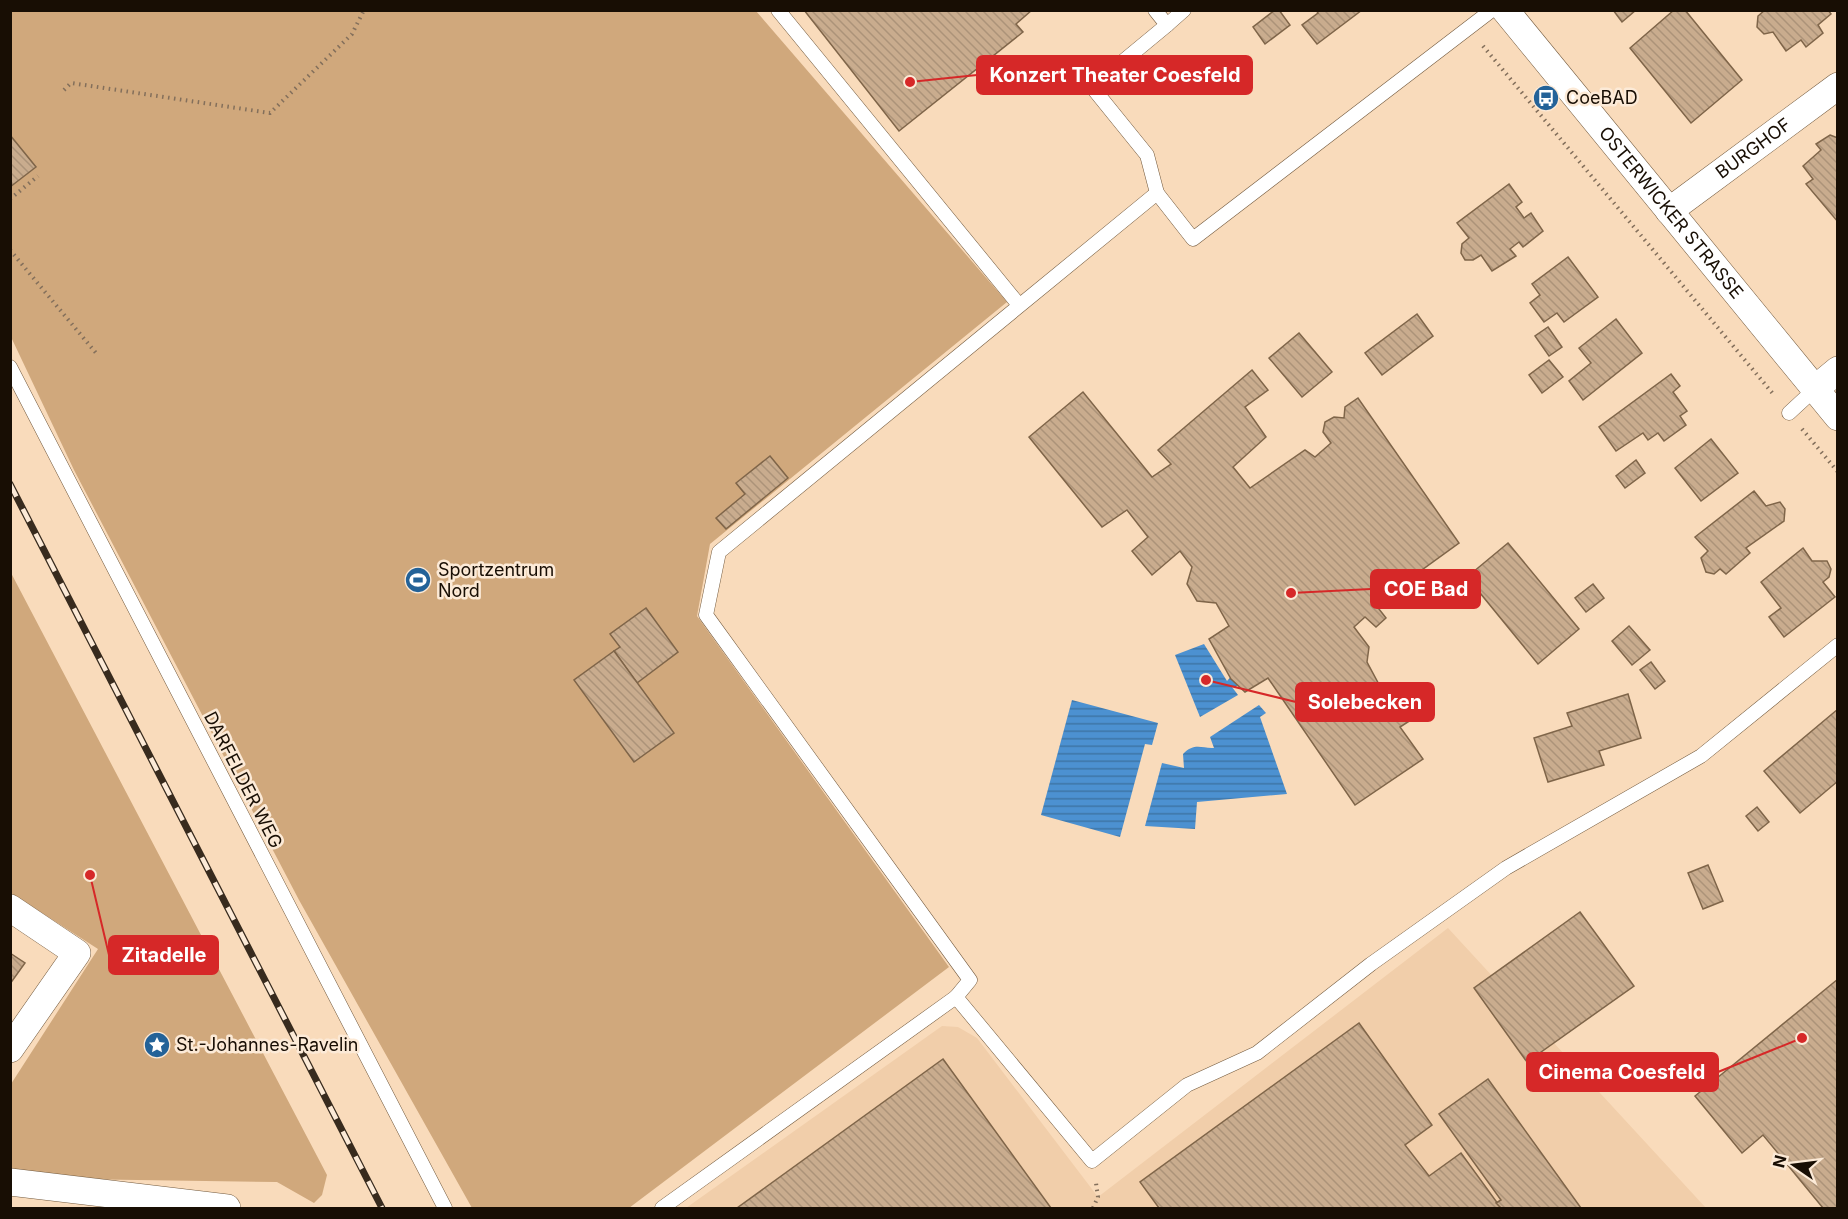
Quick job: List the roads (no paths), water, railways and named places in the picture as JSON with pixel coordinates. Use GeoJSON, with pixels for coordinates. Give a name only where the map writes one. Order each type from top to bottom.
{"type":"FeatureCollection","features":[{"type":"Feature","properties":{"kind":"street","name":"OSTERWICKER STRASSE"},"geometry":{"type":"LineString","coordinates":[[1505,10],[1838,417]]}},
{"type":"Feature","properties":{"kind":"street","name":"BURGHOF"},"geometry":{"type":"LineString","coordinates":[[1669,211],[1838,86]]}},
{"type":"Feature","properties":{"kind":"street"},"geometry":{"type":"LineString","coordinates":[[1815,389],[1838,370]]}},
{"type":"Feature","properties":{"kind":"street"},"geometry":{"type":"LineString","coordinates":[[10,908],[77,953],[10,1049]]}},
{"type":"Feature","properties":{"kind":"street"},"geometry":{"type":"LineString","coordinates":[[10,1182],[83,1200],[227,1209]]}},
{"type":"Feature","properties":{"kind":"lane"},"geometry":{"type":"LineString","coordinates":[[778,10],[1019,305]]}},
{"type":"Feature","properties":{"kind":"lane"},"geometry":{"type":"LineString","coordinates":[[1155,10],[1167,25]]}},
{"type":"Feature","properties":{"kind":"lane"},"geometry":{"type":"LineString","coordinates":[[1184,10],[1092,87],[1147,155],[1156,193],[1193,239],[1492,10]]}},
{"type":"Feature","properties":{"kind":"lane"},"geometry":{"type":"LineString","coordinates":[[662,1209],[956,997],[970,980],[706,615],[719,552],[1156,193]]}},
{"type":"Feature","properties":{"kind":"lane","name":"DARFELDER WEG"},"geometry":{"type":"LineString","coordinates":[[10,367],[445,1209]]}},
{"type":"Feature","properties":{"kind":"lane"},"geometry":{"type":"LineString","coordinates":[[1788,412],[1815,389]]}},
{"type":"Feature","properties":{"kind":"lane"},"geometry":{"type":"LineString","coordinates":[[956,997],[1092,1161],[1187,1085],[1257,1053],[1371,964],[1506,868],[1701,756],[1838,645]]}},
{"type":"Feature","properties":{"kind":"water"},"geometry":{"type":"Polygon","coordinates":[[[1204,644],[1227,681],[1237,670],[1243,677],[1236,687],[1232,687],[1238,695],[1200,717],[1175,655],[1204,644]]]}},
{"type":"Feature","properties":{"kind":"water"},"geometry":{"type":"Polygon","coordinates":[[[1072,700],[1158,723],[1152,745],[1145,744],[1120,837],[1041,815],[1072,700]]]}},
{"type":"Feature","properties":{"kind":"water"},"geometry":{"type":"Polygon","coordinates":[[[1259,705],[1266,713],[1260,717],[1287,794],[1197,802],[1195,829],[1145,826],[1162,763],[1184,768],[1183,754],[1187,750],[1195,747],[1214,748],[1210,737],[1259,705]]]}},
{"type":"Feature","properties":{"kind":"railway"},"geometry":{"type":"LineString","coordinates":[[10,484],[382,1208]]}},
{"type":"Feature","properties":{"kind":"place","name":"Konzert Theater Coesfeld"},"geometry":{"type":"Point","coordinates":[910,82]}},
{"type":"Feature","properties":{"kind":"place","name":"CoeBAD"},"geometry":{"type":"Point","coordinates":[1546,98]}},
{"type":"Feature","properties":{"kind":"place","name":"Sportzentrum Nord"},"geometry":{"type":"Point","coordinates":[418,580]}},
{"type":"Feature","properties":{"kind":"place","name":"COE Bad"},"geometry":{"type":"Point","coordinates":[1291,593]}},
{"type":"Feature","properties":{"kind":"place","name":"Solebecken"},"geometry":{"type":"Point","coordinates":[1206,680]}},
{"type":"Feature","properties":{"kind":"place","name":"Zitadelle"},"geometry":{"type":"Point","coordinates":[90,875]}},
{"type":"Feature","properties":{"kind":"place","name":"Cinema Coesfeld"},"geometry":{"type":"Point","coordinates":[1802,1038]}},
{"type":"Feature","properties":{"kind":"place","name":"St.-Johannes-Ravelin"},"geometry":{"type":"Point","coordinates":[157,1045]}}]}
